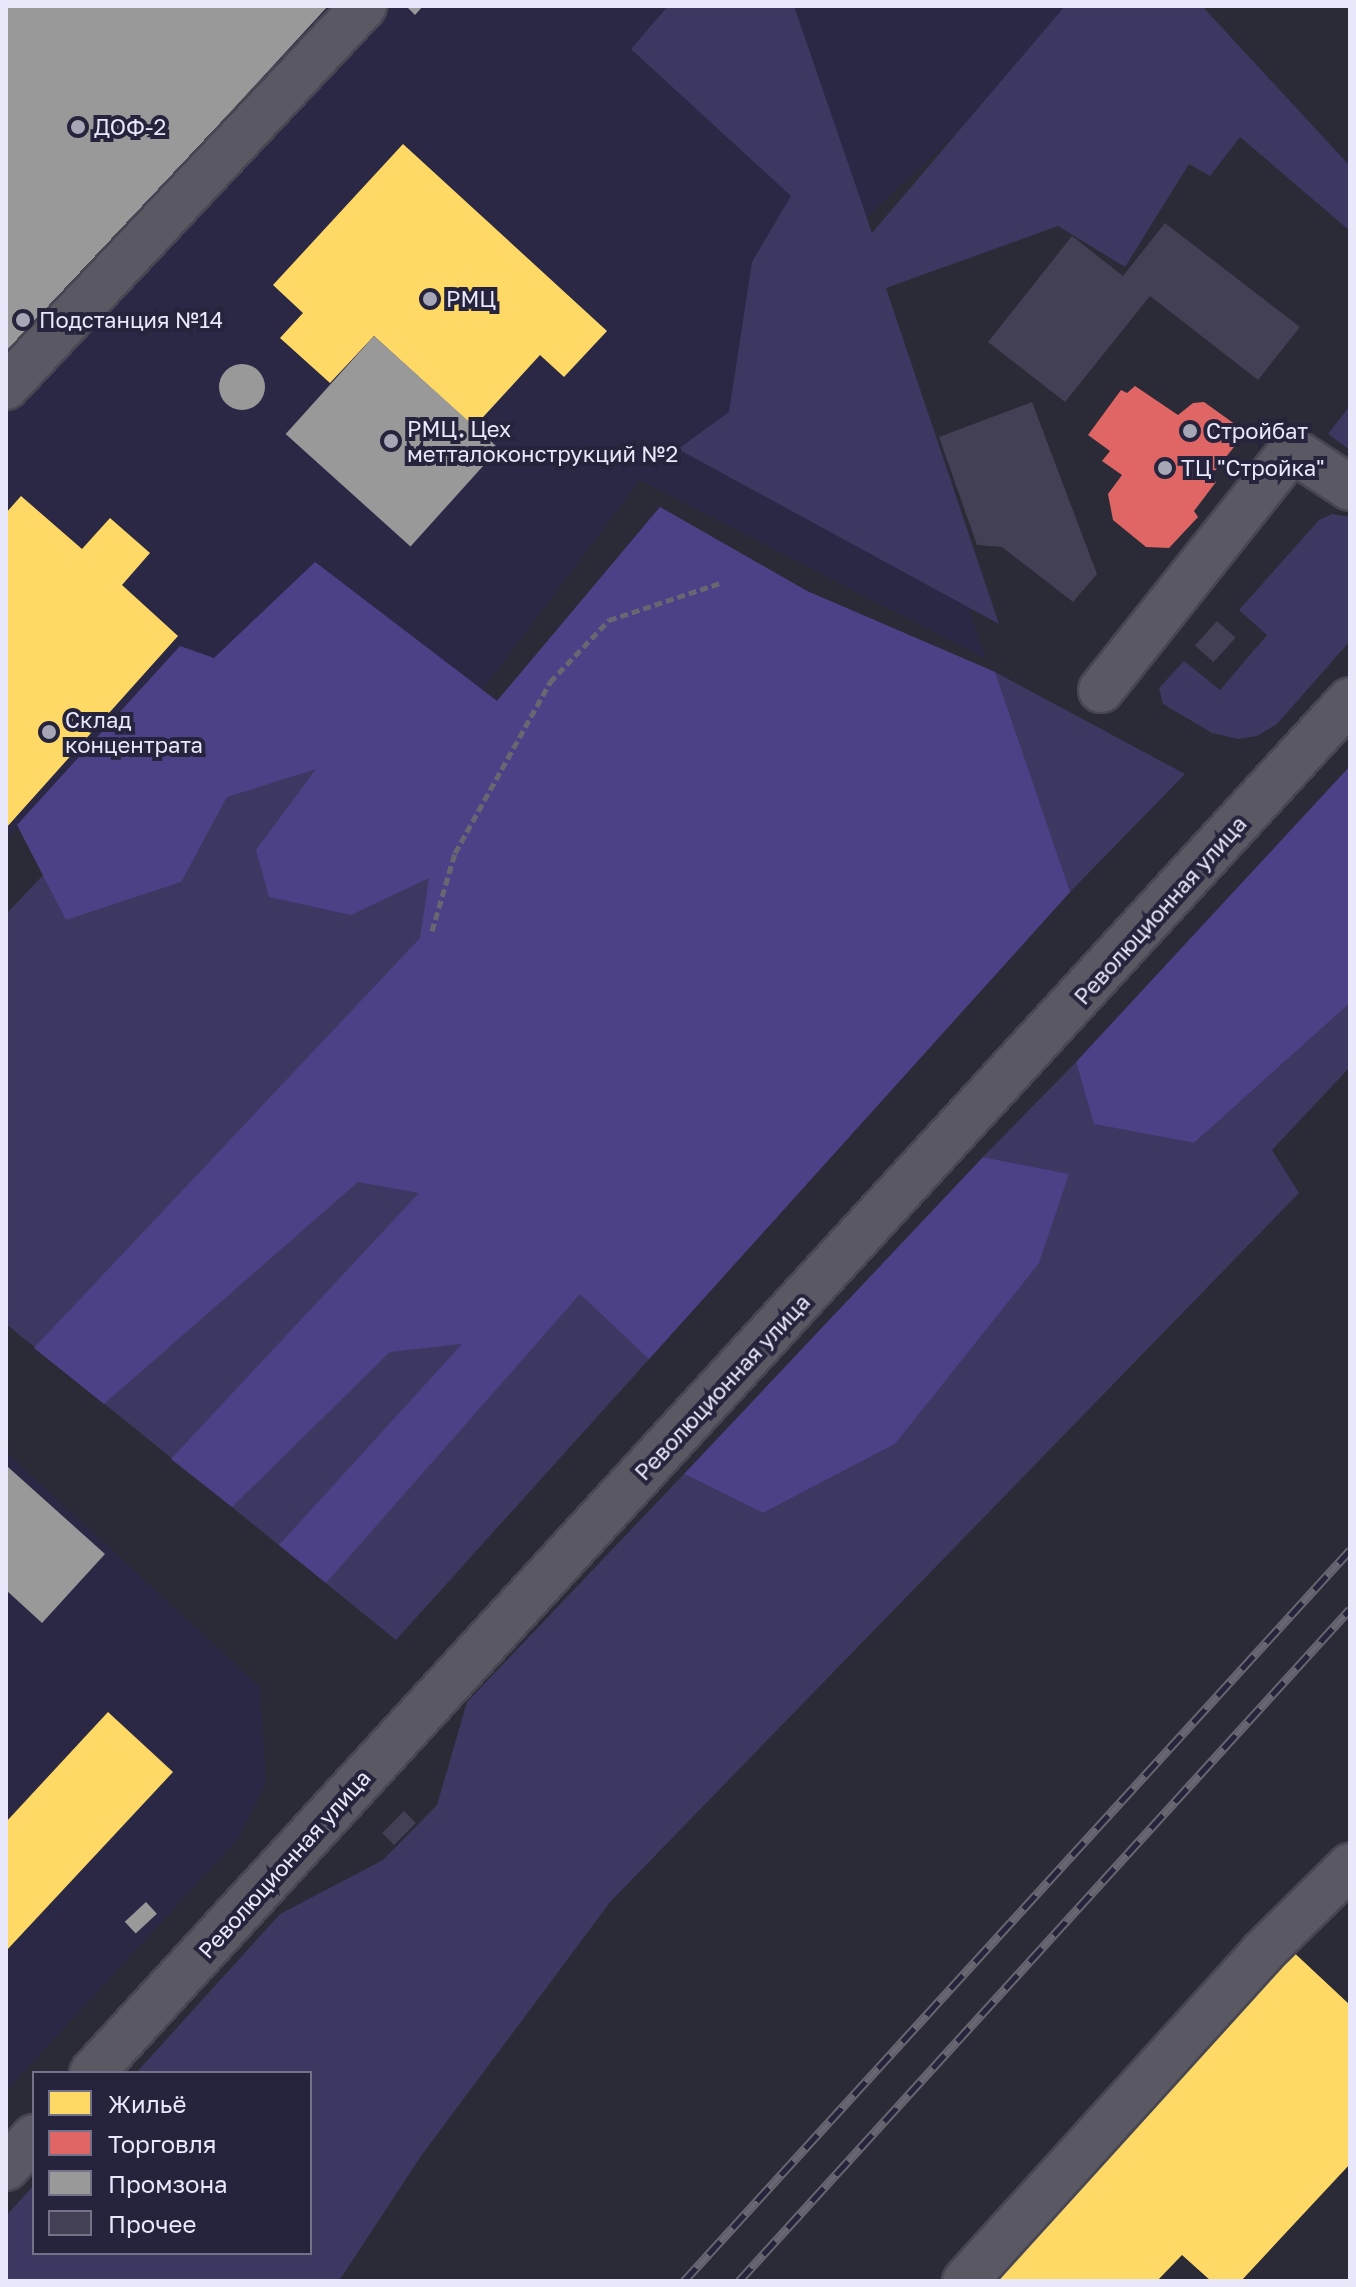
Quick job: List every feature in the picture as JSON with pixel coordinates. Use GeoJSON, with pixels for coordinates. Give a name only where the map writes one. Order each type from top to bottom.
{"type":"FeatureCollection","features":[{"type":"Feature","properties":{"kind":"street"},"geometry":{"type":"LineString","coordinates":[[6,387],[364,6]]}},
{"type":"Feature","properties":{"kind":"street"},"geometry":{"type":"LineString","coordinates":[[1101,690],[1292,450],[1350,488]]}},
{"type":"Feature","properties":{"kind":"street","name":"Революционная улица"},"geometry":{"type":"LineString","coordinates":[[94,2071],[1350,700]]}},
{"type":"Feature","properties":{"kind":"street"},"geometry":{"type":"LineString","coordinates":[[965,2281],[1262,1953],[1350,1866]]}},
{"type":"Feature","properties":{"kind":"street"},"geometry":{"type":"LineString","coordinates":[[6,2168],[32,2139]]}},
{"type":"Feature","properties":{"kind":"path"},"geometry":{"type":"LineString","coordinates":[[432,931],[455,853],[550,682],[609,620],[723,582]]}},
{"type":"Feature","properties":{"kind":"shaded area"},"geometry":{"type":"Polygon","coordinates":[[[6,6],[1093,6],[847,236],[986,659],[640,480],[478,696],[208,678],[183,656],[6,840],[6,6]]]}},
{"type":"Feature","properties":{"kind":"shaded area"},"geometry":{"type":"Polygon","coordinates":[[[668,6],[794,6],[872,233],[1065,6],[1202,6],[1350,166],[1350,231],[1240,137],[1210,176],[1189,164],[1125,267],[1058,226],[886,288],[999,624],[678,449],[729,412],[752,262],[791,196],[631,49],[668,6]]]}},
{"type":"Feature","properties":{"kind":"shaded area"},"geometry":{"type":"Polygon","coordinates":[[[1348,408],[1350,410],[1350,450],[1328,434],[1348,408]]]}},
{"type":"Feature","properties":{"kind":"shaded area"},"geometry":{"type":"Polygon","coordinates":[[[660,507],[807,591],[995,672],[1185,774],[1070,892],[396,1640],[6,1324],[6,914],[251,657],[315,562],[497,701],[660,507]]]}},
{"type":"Feature","properties":{"kind":"shaded area"},"geometry":{"type":"Polygon","coordinates":[[[660,507],[807,591],[995,672],[1070,892],[649,1359],[580,1294],[326,1583],[279,1545],[462,1344],[390,1352],[232,1507],[171,1459],[419,1193],[358,1182],[104,1404],[34,1348],[420,938],[429,878],[351,915],[269,897],[256,850],[316,769],[227,797],[181,882],[66,920],[17,825],[180,646],[214,658],[315,562],[497,701],[660,507]]]}},
{"type":"Feature","properties":{"kind":"shaded area"},"geometry":{"type":"Polygon","coordinates":[[[1332,514],[1350,517],[1350,641],[1277,724],[1257,736],[1238,739],[1212,733],[1163,704],[1159,688],[1184,661],[1220,690],[1267,635],[1239,610],[1319,520],[1332,514]]]}},
{"type":"Feature","properties":{"kind":"shaded area"},"geometry":{"type":"Polygon","coordinates":[[[1350,766],[1350,1003],[1194,1143],[1094,1124],[1076,1062],[1350,766]]]}},
{"type":"Feature","properties":{"kind":"shaded area"},"geometry":{"type":"Polygon","coordinates":[[[1350,1003],[1350,1067],[1272,1150],[1299,1193],[611,1901],[421,2156],[339,2281],[6,2281],[6,2216],[32,2187],[32,2255],[312,2255],[312,2071],[138,2071],[280,1914],[383,1860],[437,1805],[467,1702],[684,1474],[763,1513],[895,1444],[936,1391],[1068,1174],[983,1157],[1076,1062],[1095,1124],[1194,1143],[1350,1003]]]}},
{"type":"Feature","properties":{"kind":"shaded area"},"geometry":{"type":"Polygon","coordinates":[[[983,1157],[1069,1174],[1039,1263],[895,1444],[763,1513],[684,1474],[983,1157]]]}},
{"type":"Feature","properties":{"kind":"shaded area"},"geometry":{"type":"Polygon","coordinates":[[[6,1452],[260,1687],[266,1783],[238,1839],[6,2091],[6,1452]]]}},
{"type":"Feature","properties":{"kind":"building: Жильё","name":"РМЦ"},"geometry":{"type":"Polygon","coordinates":[[[403,144],[607,331],[564,377],[540,355],[474,427],[374,336],[330,383],[280,338],[303,313],[273,285],[403,144]]]}},
{"type":"Feature","properties":{"kind":"building: Жильё","name":"Склад концентрата"},"geometry":{"type":"Polygon","coordinates":[[[21,496],[82,549],[110,518],[150,553],[122,585],[178,636],[6,828],[6,513],[21,496]]]}},
{"type":"Feature","properties":{"kind":"building: Жильё"},"geometry":{"type":"Polygon","coordinates":[[[108,1712],[173,1772],[6,1951],[6,1822],[108,1712]]]}},
{"type":"Feature","properties":{"kind":"building: Жильё"},"geometry":{"type":"Polygon","coordinates":[[[1288,1947],[1350,2005],[1350,2164],[1241,2281],[1211,2281],[1182,2255],[1157,2281],[977,2281],[1288,1947]]]}},
{"type":"Feature","properties":{"kind":"building: Торговля","name":"ТЦ \"Стройка\""},"geometry":{"type":"Polygon","coordinates":[[[1135,386],[1178,415],[1193,403],[1204,402],[1246,432],[1210,477],[1216,482],[1194,511],[1198,517],[1169,548],[1146,547],[1113,520],[1108,494],[1122,475],[1102,461],[1110,451],[1088,435],[1121,390],[1127,393],[1135,386]]]}},
{"type":"Feature","properties":{"kind":"building: Промзона","name":"ДОФ-2"},"geometry":{"type":"Polygon","coordinates":[[[6,6],[328,6],[6,356],[6,6]]]}},
{"type":"Feature","properties":{"kind":"building: Промзона"},"geometry":{"type":"Polygon","coordinates":[[[406,6],[423,6],[415,15],[406,6]]]}},
{"type":"Feature","properties":{"kind":"building: Промзона","name":"РМЦ. Цех метталоконструкций №2"},"geometry":{"type":"Polygon","coordinates":[[[374,336],[499,448],[411,547],[286,434],[374,336]]]}},
{"type":"Feature","properties":{"kind":"building: Промзона"},"geometry":{"type":"Polygon","coordinates":[[[242,364],[259,370],[265,387],[259,404],[242,410],[225,404],[219,387],[225,370],[242,364]]]}},
{"type":"Feature","properties":{"kind":"building: Промзона"},"geometry":{"type":"Polygon","coordinates":[[[8,1467],[105,1554],[42,1623],[6,1590],[8,1467]]]}},
{"type":"Feature","properties":{"kind":"building: Промзона"},"geometry":{"type":"Polygon","coordinates":[[[146,1902],[157,1914],[136,1933],[125,1922],[146,1902]]]}},
{"type":"Feature","properties":{"kind":"building: Прочее"},"geometry":{"type":"Polygon","coordinates":[[[1165,223],[1300,327],[1258,380],[1150,296],[1065,402],[988,342],[1072,236],[1123,276],[1165,223]]]}},
{"type":"Feature","properties":{"kind":"building: Прочее"},"geometry":{"type":"Polygon","coordinates":[[[1032,402],[1097,574],[1073,602],[1002,547],[977,545],[939,437],[1032,402]]]}},
{"type":"Feature","properties":{"kind":"building: Прочее"},"geometry":{"type":"Polygon","coordinates":[[[1217,621],[1236,638],[1213,662],[1195,646],[1217,621]]]}},
{"type":"Feature","properties":{"kind":"building: Прочее"},"geometry":{"type":"Polygon","coordinates":[[[404,1811],[416,1823],[394,1845],[382,1833],[404,1811]]]}},
{"type":"Feature","properties":{"kind":"railway"},"geometry":{"type":"LineString","coordinates":[[684,2281],[1350,1550]]}},
{"type":"Feature","properties":{"kind":"railway"},"geometry":{"type":"LineString","coordinates":[[739,2281],[1350,1609]]}},
{"type":"Feature","properties":{"kind":"place","name":"ДОФ-2"},"geometry":{"type":"Point","coordinates":[78,127]}},
{"type":"Feature","properties":{"kind":"place","name":"РМЦ"},"geometry":{"type":"Point","coordinates":[430,299]}},
{"type":"Feature","properties":{"kind":"place","name":"Подстанция №14"},"geometry":{"type":"Point","coordinates":[23,320]}},
{"type":"Feature","properties":{"kind":"place","name":"Стройбат"},"geometry":{"type":"Point","coordinates":[1190,431]}},
{"type":"Feature","properties":{"kind":"place","name":"РМЦ. Цех метталоконструкций №2"},"geometry":{"type":"Point","coordinates":[391,441]}},
{"type":"Feature","properties":{"kind":"place","name":"ТЦ \"Стройка\""},"geometry":{"type":"Point","coordinates":[1165,468]}},
{"type":"Feature","properties":{"kind":"place","name":"Склад концентрата"},"geometry":{"type":"Point","coordinates":[49,732]}}]}
